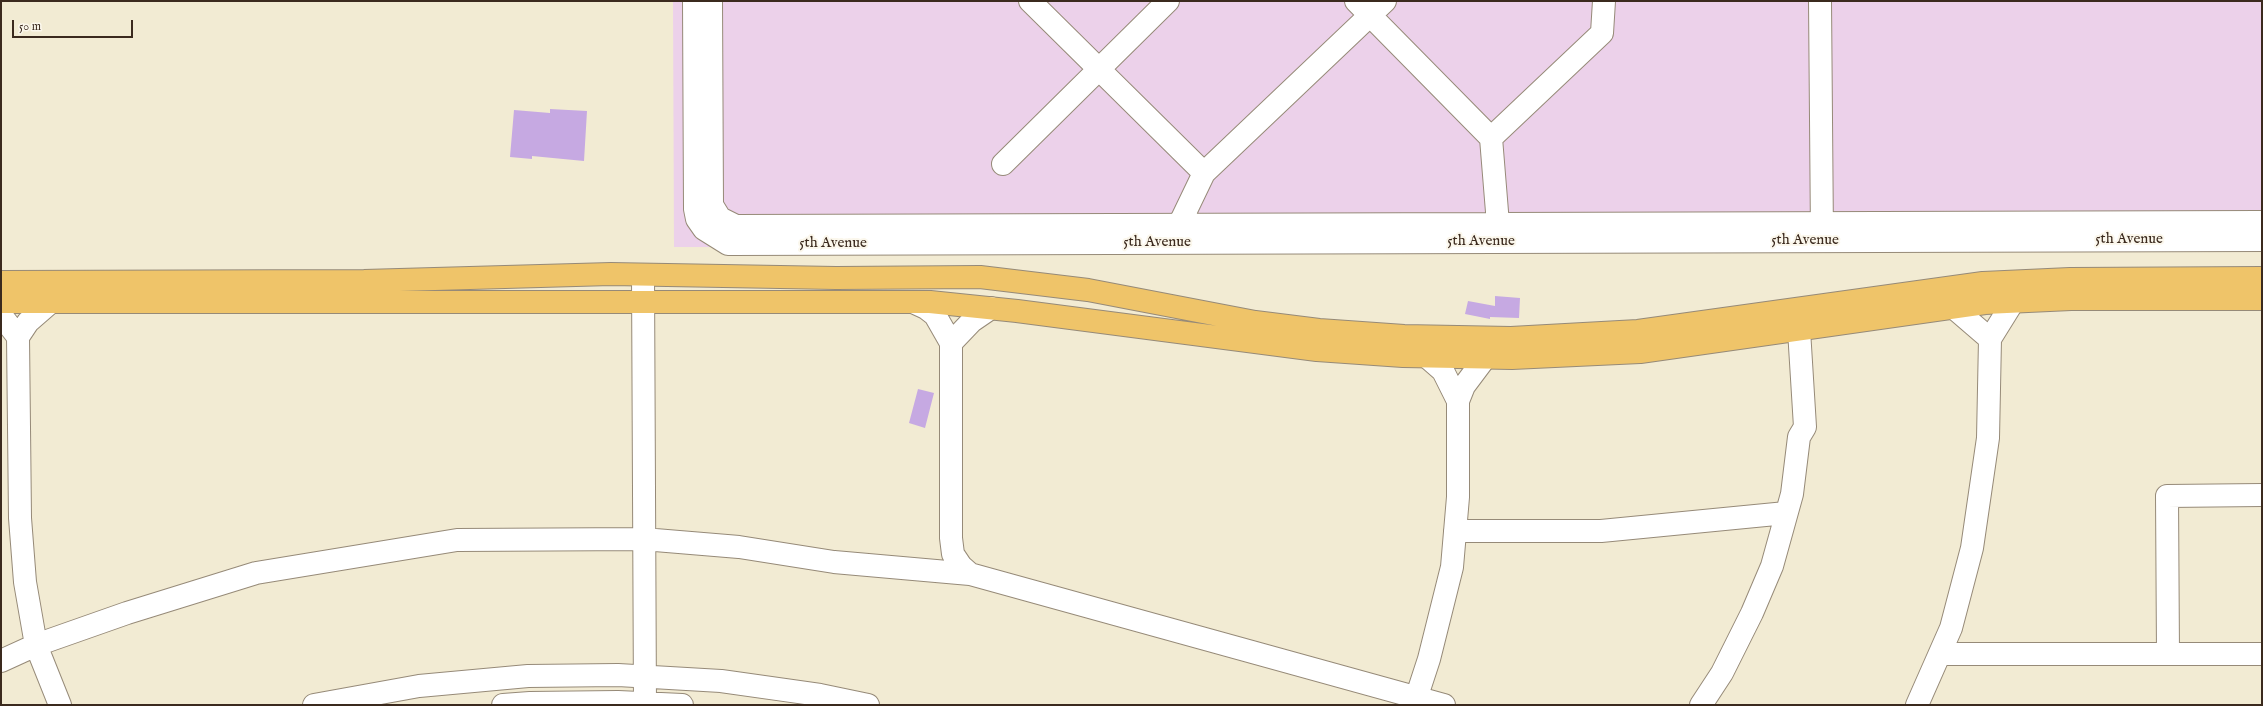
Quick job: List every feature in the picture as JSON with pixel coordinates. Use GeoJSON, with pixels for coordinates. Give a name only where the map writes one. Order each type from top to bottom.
{"type":"FeatureCollection","features":[{"type":"Feature","properties":{"kind":"main road"},"geometry":{"type":"LineString","coordinates":[[1,282],[364,281],[643,274],[836,278],[980,277],[1095,292],[1255,322],[1319,330],[1404,336],[1511,338],[1638,331],[1983,283],[2070,278],[2262,278]]}},
{"type":"Feature","properties":{"kind":"main road"},"geometry":{"type":"LineString","coordinates":[[1,302],[913,302],[991,308],[1317,350],[1427,357],[1485,358],[1640,352],[1954,308],[2013,302],[2071,299],[2262,299]]}},
{"type":"Feature","properties":{"kind":"street"},"geometry":{"type":"LineString","coordinates":[[694,1],[695,209],[697,219],[712,224],[711,1]]}},
{"type":"Feature","properties":{"kind":"street"},"geometry":{"type":"LineString","coordinates":[[1030,1],[1204,173]]}},
{"type":"Feature","properties":{"kind":"street"},"geometry":{"type":"LineString","coordinates":[[1004,164],[1168,1]]}},
{"type":"Feature","properties":{"kind":"street"},"geometry":{"type":"LineString","coordinates":[[1491,138],[1602,33],[1604,1]]}},
{"type":"Feature","properties":{"kind":"street"},"geometry":{"type":"LineString","coordinates":[[1820,1],[1822,232]]}},
{"type":"Feature","properties":{"kind":"street"},"geometry":{"type":"LineString","coordinates":[[1179,225],[1204,173],[1370,6],[1491,138],[1498,224]]}},
{"type":"Feature","properties":{"kind":"street","name":"5th Avenue"},"geometry":{"type":"LineString","coordinates":[[712,224],[728,244],[1822,232],[2262,222]]}},
{"type":"Feature","properties":{"kind":"street","name":"5th Avenue"},"geometry":{"type":"LineString","coordinates":[[712,224],[736,226],[1498,224],[1822,232],[2262,240]]}},
{"type":"Feature","properties":{"kind":"street"},"geometry":{"type":"LineString","coordinates":[[643,274],[643,539],[645,704]]}},
{"type":"Feature","properties":{"kind":"street"},"geometry":{"type":"LineString","coordinates":[[51,302],[28,322],[18,337],[20,518],[25,582],[36,645],[60,705]]}},
{"type":"Feature","properties":{"kind":"street"},"geometry":{"type":"LineString","coordinates":[[913,302],[926,308],[935,315],[951,343],[951,538],[953,554],[960,566],[970,574]]}},
{"type":"Feature","properties":{"kind":"street"},"geometry":{"type":"LineString","coordinates":[[1918,705],[1951,628],[1972,548],[1981,500],[1988,438],[1990,339],[2013,302]]}},
{"type":"Feature","properties":{"kind":"street"},"geometry":{"type":"LineString","coordinates":[[951,343],[972,321],[991,308]]}},
{"type":"Feature","properties":{"kind":"street"},"geometry":{"type":"LineString","coordinates":[[1954,308],[1990,339]]}},
{"type":"Feature","properties":{"kind":"street"},"geometry":{"type":"LineString","coordinates":[[1,315],[18,337]]}},
{"type":"Feature","properties":{"kind":"street"},"geometry":{"type":"LineString","coordinates":[[1701,705],[1722,673],[1752,613],[1772,566],[1792,494],[1799,438],[1805,427],[1799,330]]}},
{"type":"Feature","properties":{"kind":"street"},"geometry":{"type":"LineString","coordinates":[[1427,357],[1443,371],[1458,401]]}},
{"type":"Feature","properties":{"kind":"street"},"geometry":{"type":"LineString","coordinates":[[1415,701],[1429,659],[1452,567],[1458,497],[1458,401],[1464,386],[1485,358]]}},
{"type":"Feature","properties":{"kind":"street"},"geometry":{"type":"LineString","coordinates":[[2168,654],[2167,496],[2262,495]]}},
{"type":"Feature","properties":{"kind":"street"},"geometry":{"type":"LineString","coordinates":[[1455,531],[1601,531],[1786,513]]}},
{"type":"Feature","properties":{"kind":"street"},"geometry":{"type":"LineString","coordinates":[[1,661],[36,645],[127,613],[256,573],[457,540],[643,539],[739,547],[834,562],[970,574],[1415,701],[1444,705]]}},
{"type":"Feature","properties":{"kind":"street"},"geometry":{"type":"LineString","coordinates":[[1941,652],[1949,654],[2262,654]]}},
{"type":"Feature","properties":{"kind":"street"},"geometry":{"type":"LineString","coordinates":[[314,705],[419,686],[528,676],[645,677],[721,681],[820,695],[868,705]]}},
{"type":"Feature","properties":{"kind":"street"},"geometry":{"type":"LineString","coordinates":[[503,705],[530,703],[682,705]]}},
{"type":"Feature","properties":{"kind":"shaded area"},"geometry":{"type":"Polygon","coordinates":[[[673,1],[2262,1],[2262,249],[674,247],[673,1]]]}},
{"type":"Feature","properties":{"kind":"building"},"geometry":{"type":"Polygon","coordinates":[[[550,109],[587,111],[584,161],[532,156],[532,159],[510,157],[514,110],[550,113],[550,109]]]}},
{"type":"Feature","properties":{"kind":"building"},"geometry":{"type":"Polygon","coordinates":[[[1495,296],[1520,298],[1519,318],[1490,317],[1490,319],[1465,314],[1468,301],[1495,306],[1495,296]]]}},
{"type":"Feature","properties":{"kind":"building"},"geometry":{"type":"Polygon","coordinates":[[[918,389],[934,393],[925,428],[909,423],[918,389]]]}}]}
